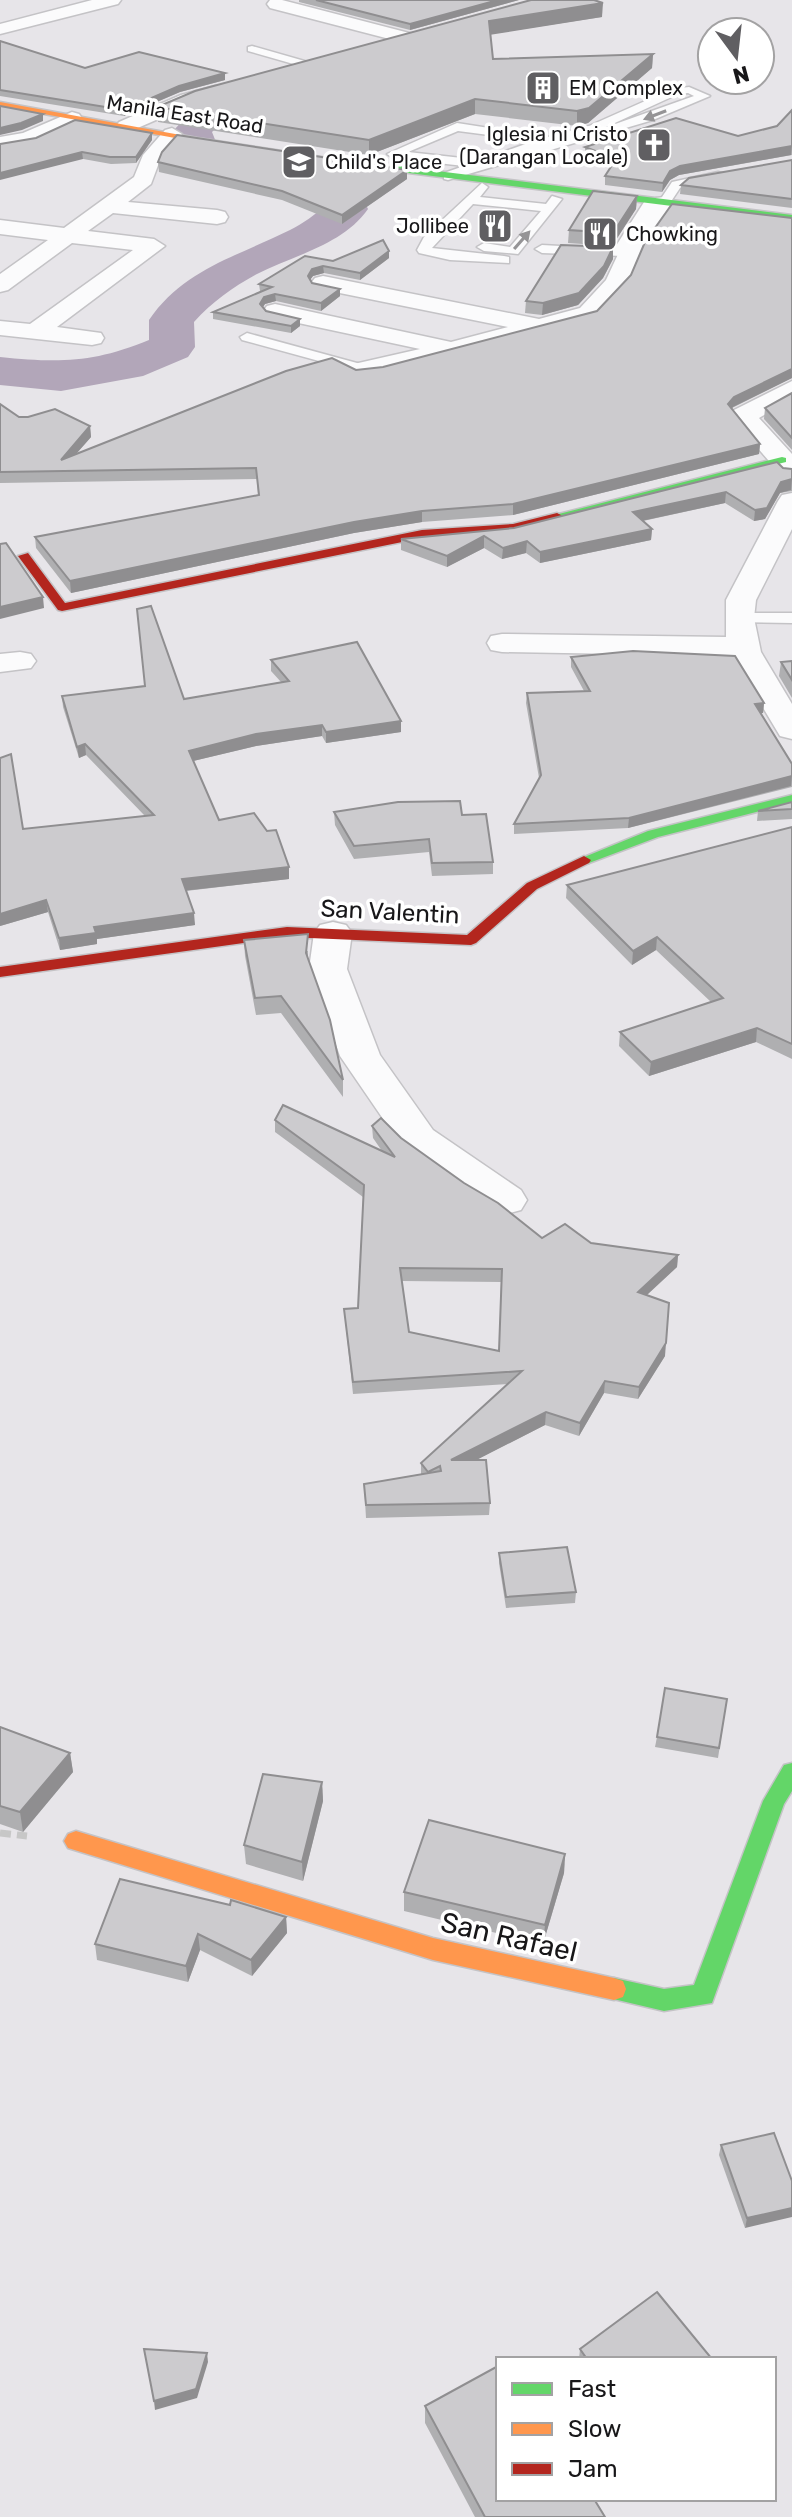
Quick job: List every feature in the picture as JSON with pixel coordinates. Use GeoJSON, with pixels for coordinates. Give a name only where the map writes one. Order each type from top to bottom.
{"type":"FeatureCollection","features":[{"type":"Feature","properties":{"kind":"street"},"geometry":{"type":"LineString","coordinates":[[0,29],[112,0]]}},
{"type":"Feature","properties":{"kind":"street"},"geometry":{"type":"LineString","coordinates":[[276,4],[418,37],[368,51]]}},
{"type":"Feature","properties":{"kind":"street"},"geometry":{"type":"LineString","coordinates":[[279,75],[318,64]]}},
{"type":"Feature","properties":{"kind":"street"},"geometry":{"type":"LineString","coordinates":[[126,126],[188,99],[233,87]]}},
{"type":"Feature","properties":{"kind":"street","name":"Manila East Road"},"geometry":{"type":"LineString","coordinates":[[1,105],[448,176],[484,173],[562,191],[792,218]]}},
{"type":"Feature","properties":{"kind":"street"},"geometry":{"type":"LineString","coordinates":[[0,143],[28,138],[72,118]]}},
{"type":"Feature","properties":{"kind":"street"},"geometry":{"type":"LineString","coordinates":[[0,285],[144,180],[150,159],[174,134]]}},
{"type":"Feature","properties":{"kind":"street"},"geometry":{"type":"LineString","coordinates":[[363,369],[588,313],[616,283],[657,203]]}},
{"type":"Feature","properties":{"kind":"street"},"geometry":{"type":"LineString","coordinates":[[108,206],[217,217]]}},
{"type":"Feature","properties":{"kind":"street"},"geometry":{"type":"LineString","coordinates":[[0,227],[154,246],[34,332]]}},
{"type":"Feature","properties":{"kind":"street"},"geometry":{"type":"LineString","coordinates":[[323,283],[542,326]]}},
{"type":"Feature","properties":{"kind":"street"},"geometry":{"type":"LineString","coordinates":[[275,311],[456,348]]}},
{"type":"Feature","properties":{"kind":"street"},"geometry":{"type":"LineString","coordinates":[[0,328],[92,338]]}},
{"type":"Feature","properties":{"kind":"street"},"geometry":{"type":"LineString","coordinates":[[24,556],[62,607],[422,534],[513,527],[787,465],[743,416],[792,389]]}},
{"type":"Feature","properties":{"kind":"street"},"geometry":{"type":"LineString","coordinates":[[792,501],[741,600],[739,632],[792,729]]}},
{"type":"Feature","properties":{"kind":"street"},"geometry":{"type":"LineString","coordinates":[[502,643],[739,632]]}},
{"type":"Feature","properties":{"kind":"street","name":"San Valentin"},"geometry":{"type":"LineString","coordinates":[[0,972],[287,932],[471,940],[532,886],[594,855],[653,834],[792,799]]}},
{"type":"Feature","properties":{"kind":"street"},"geometry":{"type":"LineString","coordinates":[[333,933],[328,969],[360,1056],[418,1139],[506,1200]]}},
{"type":"Feature","properties":{"kind":"street","name":"San Rafael"},"geometry":{"type":"LineString","coordinates":[[76,1841],[433,1949],[664,2000],[703,1995],[774,1801],[792,1772]]}},
{"type":"Feature","properties":{"kind":"lane"},"geometry":{"type":"LineString","coordinates":[[252,49],[318,64]]}},
{"type":"Feature","properties":{"kind":"lane"},"geometry":{"type":"LineString","coordinates":[[393,154],[437,159],[484,173],[549,140],[593,128],[676,91],[689,90],[704,96],[649,118],[568,142],[489,165],[484,173],[470,200],[429,240],[426,252],[504,260]]}},
{"type":"Feature","properties":{"kind":"lane"},"geometry":{"type":"LineString","coordinates":[[373,165],[457,127],[568,142]]}},
{"type":"Feature","properties":{"kind":"lane"},"geometry":{"type":"LineString","coordinates":[[542,249],[618,253],[657,203],[676,185],[731,173]]}},
{"type":"Feature","properties":{"kind":"lane"},"geometry":{"type":"LineString","coordinates":[[429,240],[513,251],[562,191]]}},
{"type":"Feature","properties":{"kind":"lane"},"geometry":{"type":"LineString","coordinates":[[470,200],[550,208]]}},
{"type":"Feature","properties":{"kind":"lane"},"geometry":{"type":"LineString","coordinates":[[247,337],[363,369]]}},
{"type":"Feature","properties":{"kind":"lane"},"geometry":{"type":"LineString","coordinates":[[739,632],[792,618]]}},
{"type":"Feature","properties":{"kind":"building"},"geometry":{"type":"Polygon","coordinates":[[[316,0],[498,0],[410,24],[316,0]]]}},
{"type":"Feature","properties":{"kind":"building"},"geometry":{"type":"Polygon","coordinates":[[[531,0],[594,0],[603,3],[489,21],[493,59],[653,54],[589,108],[577,111],[475,99],[369,140],[157,107],[195,91],[531,0]]]}},
{"type":"Feature","properties":{"kind":"building"},"geometry":{"type":"Polygon","coordinates":[[[0,41],[85,68],[139,52],[225,73],[179,86],[124,110],[0,90],[0,41]]]}},
{"type":"Feature","properties":{"kind":"building"},"geometry":{"type":"Polygon","coordinates":[[[0,106],[43,114],[0,128],[0,106]]]}},
{"type":"Feature","properties":{"kind":"building"},"geometry":{"type":"Polygon","coordinates":[[[792,110],[792,146],[680,166],[670,171],[663,183],[605,176],[616,159],[585,147],[676,118],[738,136],[777,126],[792,110]]]}},
{"type":"Feature","properties":{"kind":"building"},"geometry":{"type":"Polygon","coordinates":[[[75,120],[152,133],[136,157],[82,152],[0,173],[0,144],[36,138],[75,120]]]}},
{"type":"Feature","properties":{"kind":"building"},"geometry":{"type":"Polygon","coordinates":[[[177,135],[407,170],[342,215],[282,191],[158,162],[162,152],[177,135]]]}},
{"type":"Feature","properties":{"kind":"building"},"geometry":{"type":"Polygon","coordinates":[[[792,160],[792,199],[681,185],[689,178],[792,160]]]}},
{"type":"Feature","properties":{"kind":"building"},"geometry":{"type":"Polygon","coordinates":[[[593,191],[637,196],[613,233],[569,230],[593,191]]]}},
{"type":"Feature","properties":{"kind":"building"},"geometry":{"type":"Polygon","coordinates":[[[672,204],[792,218],[792,369],[734,397],[728,404],[760,444],[513,504],[422,511],[354,522],[70,581],[35,537],[259,495],[256,468],[0,472],[0,404],[19,417],[55,409],[90,426],[61,460],[286,371],[332,358],[356,370],[383,367],[597,311],[631,275],[645,242],[672,204]]]}},
{"type":"Feature","properties":{"kind":"building"},"geometry":{"type":"Polygon","coordinates":[[[383,240],[389,251],[360,273],[323,266],[312,269],[308,276],[312,283],[340,289],[321,303],[275,294],[264,297],[260,304],[266,311],[300,319],[291,326],[213,312],[272,287],[259,284],[305,256],[333,261],[383,240]]]}},
{"type":"Feature","properties":{"kind":"building"},"geometry":{"type":"Polygon","coordinates":[[[561,245],[613,247],[604,266],[579,293],[543,303],[526,301],[561,245]]]}},
{"type":"Feature","properties":{"kind":"building"},"geometry":{"type":"Polygon","coordinates":[[[792,393],[792,438],[765,408],[792,393]]]}},
{"type":"Feature","properties":{"kind":"building"},"geometry":{"type":"Polygon","coordinates":[[[777,462],[783,468],[792,469],[792,479],[781,482],[767,508],[755,510],[726,492],[633,512],[652,529],[540,552],[527,541],[503,548],[484,536],[447,556],[401,539],[514,528],[777,462]]]}},
{"type":"Feature","properties":{"kind":"building"},"geometry":{"type":"Polygon","coordinates":[[[6,543],[43,597],[0,607],[0,544],[6,543]]]}},
{"type":"Feature","properties":{"kind":"building"},"geometry":{"type":"Polygon","coordinates":[[[151,606],[184,699],[289,681],[271,660],[357,642],[401,721],[326,732],[322,725],[256,734],[189,751],[219,820],[254,813],[267,831],[276,830],[289,867],[182,879],[194,913],[94,927],[96,933],[59,938],[46,900],[0,914],[0,758],[11,754],[23,829],[154,815],[85,744],[77,747],[62,696],[145,686],[137,609],[151,606]]]}},
{"type":"Feature","properties":{"kind":"building"},"geometry":{"type":"Polygon","coordinates":[[[633,651],[735,656],[764,703],[755,704],[792,764],[792,776],[629,818],[514,824],[541,775],[527,693],[590,691],[571,657],[633,651]]]}},
{"type":"Feature","properties":{"kind":"building"},"geometry":{"type":"Polygon","coordinates":[[[792,661],[792,680],[781,662],[792,661]]]}},
{"type":"Feature","properties":{"kind":"building"},"geometry":{"type":"Polygon","coordinates":[[[460,801],[462,815],[486,814],[493,862],[432,863],[429,839],[354,846],[334,812],[398,802],[460,801]]]}},
{"type":"Feature","properties":{"kind":"building"},"geometry":{"type":"Polygon","coordinates":[[[792,802],[792,809],[758,811],[792,802]]]}},
{"type":"Feature","properties":{"kind":"building"},"geometry":{"type":"Polygon","coordinates":[[[792,827],[792,1044],[757,1028],[651,1062],[620,1032],[723,998],[657,937],[633,951],[567,885],[792,827]]]}},
{"type":"Feature","properties":{"kind":"building"},"geometry":{"type":"Polygon","coordinates":[[[308,934],[306,953],[330,1020],[343,1080],[281,996],[255,998],[244,940],[308,934]]]}},
{"type":"Feature","properties":{"kind":"building"},"geometry":{"type":"Polygon","coordinates":[[[283,1105],[395,1157],[372,1126],[381,1118],[401,1138],[498,1203],[542,1238],[565,1224],[591,1243],[678,1255],[638,1292],[669,1303],[666,1343],[639,1387],[605,1381],[580,1423],[546,1412],[451,1460],[486,1460],[490,1503],[366,1505],[364,1484],[441,1471],[440,1466],[428,1472],[421,1463],[522,1371],[353,1382],[344,1309],[358,1308],[364,1185],[275,1120],[283,1105]],[[400,1268],[409,1332],[499,1351],[502,1269],[400,1268]]]}},
{"type":"Feature","properties":{"kind":"building"},"geometry":{"type":"Polygon","coordinates":[[[567,1547],[576,1592],[506,1597],[499,1553],[567,1547]]]}},
{"type":"Feature","properties":{"kind":"building"},"geometry":{"type":"Polygon","coordinates":[[[665,1688],[727,1699],[719,1748],[657,1737],[665,1688]]]}},
{"type":"Feature","properties":{"kind":"building"},"geometry":{"type":"Polygon","coordinates":[[[0,1727],[70,1753],[20,1812],[0,1806],[0,1727]]]}},
{"type":"Feature","properties":{"kind":"building"},"geometry":{"type":"Polygon","coordinates":[[[263,1774],[322,1782],[302,1862],[244,1845],[263,1774]]]}},
{"type":"Feature","properties":{"kind":"building"},"geometry":{"type":"Polygon","coordinates":[[[429,1820],[565,1854],[545,1925],[404,1892],[429,1820]]]}},
{"type":"Feature","properties":{"kind":"building"},"geometry":{"type":"Polygon","coordinates":[[[120,1879],[230,1905],[231,1900],[286,1917],[251,1960],[198,1934],[186,1966],[95,1944],[120,1879]]]}},
{"type":"Feature","properties":{"kind":"building"},"geometry":{"type":"Polygon","coordinates":[[[774,2133],[792,2181],[792,2208],[747,2218],[721,2145],[774,2133]]]}},
{"type":"Feature","properties":{"kind":"building"},"geometry":{"type":"Polygon","coordinates":[[[657,2292],[710,2357],[586,2357],[580,2349],[657,2292]]]}},
{"type":"Feature","properties":{"kind":"building"},"geometry":{"type":"Polygon","coordinates":[[[144,2349],[207,2353],[196,2389],[154,2401],[144,2349]]]}},
{"type":"Feature","properties":{"kind":"building"},"geometry":{"type":"Polygon","coordinates":[[[496,2367],[496,2501],[595,2501],[605,2517],[485,2517],[425,2406],[496,2367]]]}},
{"type":"Feature","properties":{"kind":"waterway"},"geometry":{"type":"LineString","coordinates":[[0,371],[61,377],[127,366],[172,347],[171,320],[197,292],[243,265],[307,238],[348,209],[342,193],[270,180],[236,170],[201,154],[193,130],[211,112],[295,85]]}},
{"type":"Feature","properties":{"kind":"traffic: fast"},"geometry":{"type":"LineString","coordinates":[[396,169],[792,218]]}},
{"type":"Feature","properties":{"kind":"traffic: fast"},"geometry":{"type":"LineString","coordinates":[[557,516],[782,460]]}},
{"type":"Feature","properties":{"kind":"traffic: fast"},"geometry":{"type":"LineString","coordinates":[[584,860],[653,834],[792,799]]}},
{"type":"Feature","properties":{"kind":"traffic: fast"},"geometry":{"type":"LineString","coordinates":[[614,1989],[664,2000],[703,1995],[774,1801],[792,1772]]}},
{"type":"Feature","properties":{"kind":"traffic: slow"},"geometry":{"type":"LineString","coordinates":[[0,104],[197,140],[396,169]]}},
{"type":"Feature","properties":{"kind":"traffic: slow"},"geometry":{"type":"LineString","coordinates":[[76,1841],[433,1949],[614,1989]]}},
{"type":"Feature","properties":{"kind":"traffic: jam"},"geometry":{"type":"LineString","coordinates":[[24,556],[62,607],[422,534],[513,527],[557,516]]}},
{"type":"Feature","properties":{"kind":"traffic: jam"},"geometry":{"type":"LineString","coordinates":[[0,972],[287,932],[471,940],[532,886],[584,860]]}},
{"type":"Feature","properties":{"kind":"place","name":"EM Complex"},"geometry":{"type":"Point","coordinates":[543,88]}},
{"type":"Feature","properties":{"kind":"place","name":"Iglesia ni Cristo (Darangan Locale)"},"geometry":{"type":"Point","coordinates":[654,145]}},
{"type":"Feature","properties":{"kind":"place","name":"Child's Place"},"geometry":{"type":"Point","coordinates":[299,162]}},
{"type":"Feature","properties":{"kind":"place","name":"Jollibee"},"geometry":{"type":"Point","coordinates":[495,226]}},
{"type":"Feature","properties":{"kind":"place","name":"Chowking"},"geometry":{"type":"Point","coordinates":[600,234]}}]}
